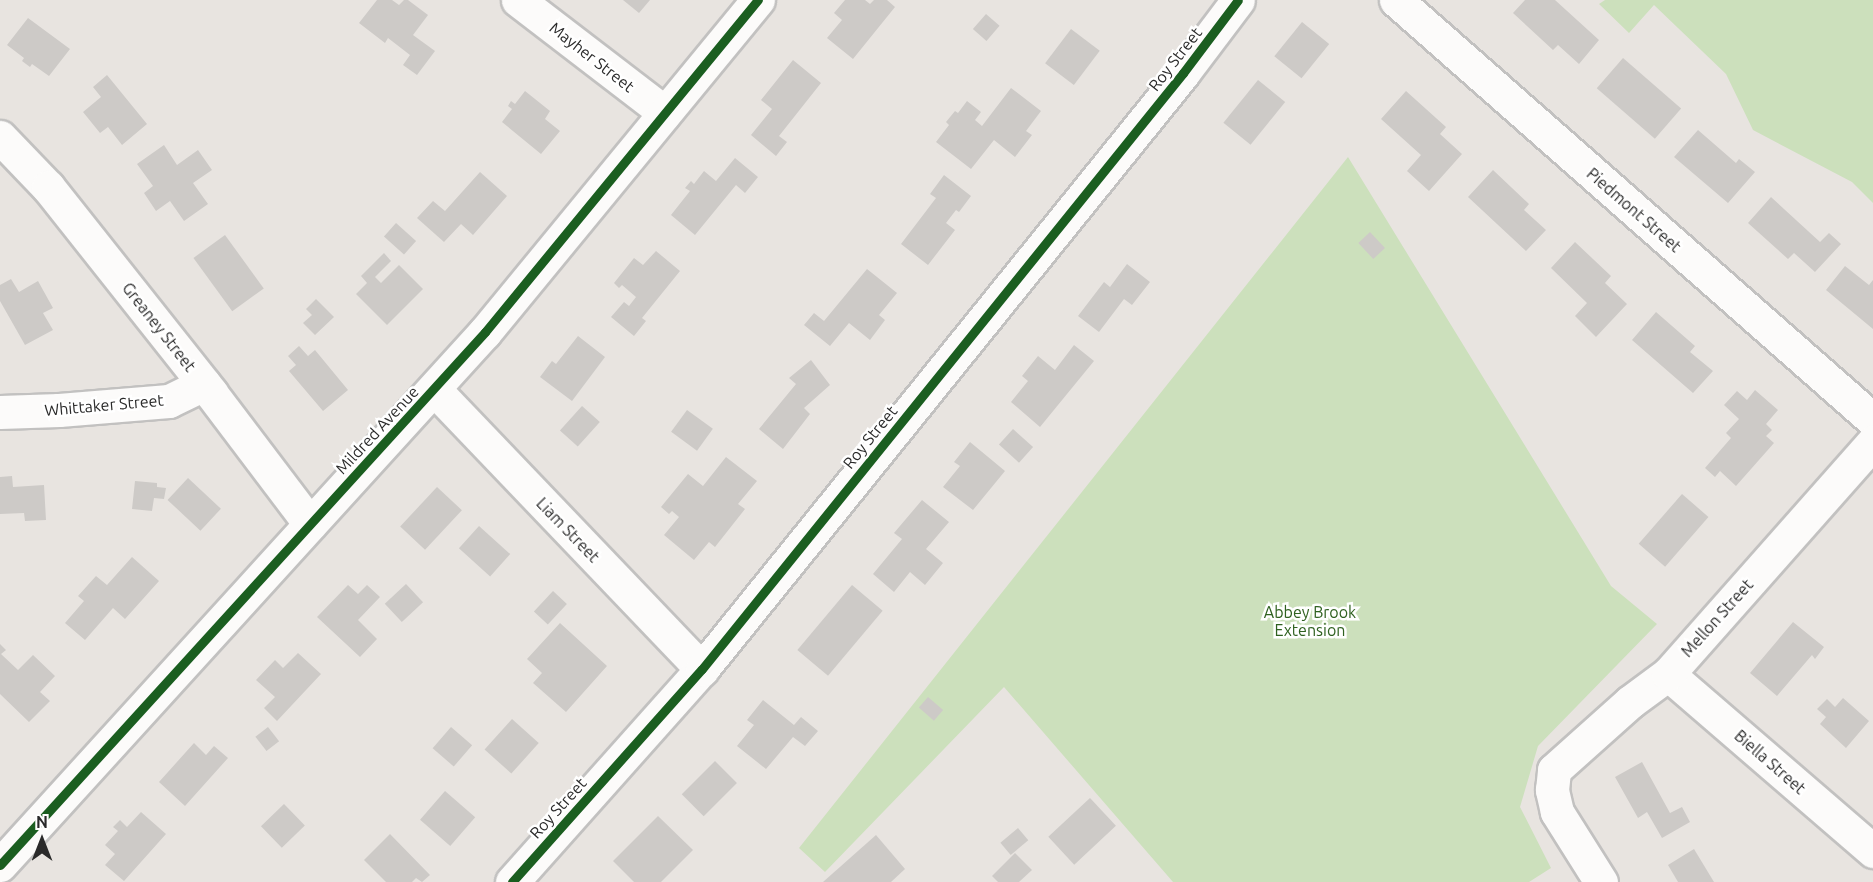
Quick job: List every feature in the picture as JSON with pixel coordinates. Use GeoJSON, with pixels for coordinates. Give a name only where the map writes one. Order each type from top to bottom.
{"type":"FeatureCollection","features":[{"type":"Feature","properties":{"kind":"street","name":"Mayher Street"},"geometry":{"type":"LineString","coordinates":[[518,0],[665,113]]}},
{"type":"Feature","properties":{"kind":"street","name":"Mildred Avenue"},"geometry":{"type":"LineString","coordinates":[[0,865],[485,332],[758,0]]}},
{"type":"Feature","properties":{"kind":"street","name":"Roy Street"},"geometry":{"type":"LineString","coordinates":[[512,882],[702,669],[1184,73],[1238,0]]}},
{"type":"Feature","properties":{"kind":"street","name":"Piedmont Street"},"geometry":{"type":"LineString","coordinates":[[1396,0],[1873,420]]}},
{"type":"Feature","properties":{"kind":"street","name":"Greaney Street"},"geometry":{"type":"LineString","coordinates":[[0,136],[48,187],[204,384],[310,524]]}},
{"type":"Feature","properties":{"kind":"street","name":"Whittaker Street"},"geometry":{"type":"LineString","coordinates":[[0,412],[59,410],[169,401],[204,384]]}},
{"type":"Feature","properties":{"kind":"street","name":"Liam Street"},"geometry":{"type":"LineString","coordinates":[[434,389],[702,669]]}},
{"type":"Feature","properties":{"kind":"street","name":"Mellon Street"},"geometry":{"type":"LineString","coordinates":[[1601,882],[1557,812],[1552,790],[1554,770],[1630,702],[1668,674],[1873,442]]}},
{"type":"Feature","properties":{"kind":"street","name":"Biella Street"},"geometry":{"type":"LineString","coordinates":[[1668,674],[1873,851]]}},
{"type":"Feature","properties":{"kind":"green space"},"geometry":{"type":"Polygon","coordinates":[[[1605,0],[1873,0],[1873,203],[1852,182],[1753,130],[1726,74],[1654,5],[1629,33],[1599,4],[1605,0]]]}},
{"type":"Feature","properties":{"kind":"green space","name":"Abbey Brook Extension"},"geometry":{"type":"Polygon","coordinates":[[[1348,157],[1611,586],[1657,624],[1538,746],[1520,807],[1551,868],[1529,882],[1173,882],[1004,687],[825,872],[799,848],[1348,157]]]}},
{"type":"Feature","properties":{"kind":"building"},"geometry":{"type":"Polygon","coordinates":[[[377,0],[392,0],[399,5],[404,0],[408,0],[428,15],[413,35],[435,51],[417,75],[403,65],[410,55],[388,38],[385,43],[359,23],[377,0]]]}},
{"type":"Feature","properties":{"kind":"building"},"geometry":{"type":"Polygon","coordinates":[[[623,0],[650,0],[639,13],[623,0]]]}},
{"type":"Feature","properties":{"kind":"building"},"geometry":{"type":"Polygon","coordinates":[[[845,0],[865,0],[870,4],[874,0],[887,0],[895,7],[853,59],[827,38],[842,20],[834,13],[845,0]]]}},
{"type":"Feature","properties":{"kind":"building"},"geometry":{"type":"Polygon","coordinates":[[[1525,0],[1555,0],[1599,40],[1579,64],[1558,45],[1553,50],[1513,13],[1525,0]]]}},
{"type":"Feature","properties":{"kind":"building"},"geometry":{"type":"Polygon","coordinates":[[[986,14],[1000,26],[986,41],[973,29],[986,14]]]}},
{"type":"Feature","properties":{"kind":"building"},"geometry":{"type":"Polygon","coordinates":[[[28,18],[70,49],[49,76],[32,64],[30,67],[22,61],[24,58],[7,45],[28,18]]]}},
{"type":"Feature","properties":{"kind":"building"},"geometry":{"type":"Polygon","coordinates":[[[1302,22],[1329,44],[1302,78],[1274,56],[1302,22]]]}},
{"type":"Feature","properties":{"kind":"building"},"geometry":{"type":"Polygon","coordinates":[[[1071,29],[1100,51],[1074,85],[1045,63],[1071,29]]]}},
{"type":"Feature","properties":{"kind":"building"},"geometry":{"type":"Polygon","coordinates":[[[1623,58],[1681,109],[1655,139],[1597,88],[1623,58]]]}},
{"type":"Feature","properties":{"kind":"building"},"geometry":{"type":"Polygon","coordinates":[[[793,60],[821,83],[779,136],[787,142],[776,156],[751,135],[772,109],[761,100],[793,60]]]}},
{"type":"Feature","properties":{"kind":"building"},"geometry":{"type":"Polygon","coordinates":[[[107,75],[147,124],[122,145],[108,127],[100,133],[83,112],[101,97],[93,87],[107,75]]]}},
{"type":"Feature","properties":{"kind":"building"},"geometry":{"type":"Polygon","coordinates":[[[1258,80],[1285,102],[1251,145],[1223,123],[1258,80]]]}},
{"type":"Feature","properties":{"kind":"building"},"geometry":{"type":"Polygon","coordinates":[[[1011,88],[1041,111],[1026,131],[1032,135],[1015,157],[994,140],[971,169],[936,142],[949,125],[946,122],[955,111],[958,113],[967,101],[981,112],[975,120],[982,126],[1011,88]]]}},
{"type":"Feature","properties":{"kind":"building"},"geometry":{"type":"Polygon","coordinates":[[[525,91],[550,111],[545,119],[560,131],[541,154],[502,122],[512,109],[508,106],[511,101],[515,104],[525,91]]]}},
{"type":"Feature","properties":{"kind":"building"},"geometry":{"type":"Polygon","coordinates":[[[1406,91],[1446,127],[1440,134],[1462,154],[1429,191],[1407,171],[1421,155],[1381,119],[1406,91]]]}},
{"type":"Feature","properties":{"kind":"building"},"geometry":{"type":"Polygon","coordinates":[[[1698,130],[1736,163],[1739,159],[1755,172],[1728,203],[1674,157],[1698,130]]]}},
{"type":"Feature","properties":{"kind":"building"},"geometry":{"type":"Polygon","coordinates":[[[164,145],[177,165],[198,150],[212,170],[193,183],[208,204],[184,221],[170,201],[156,211],[144,193],[153,186],[137,164],[164,145]]]}},
{"type":"Feature","properties":{"kind":"building"},"geometry":{"type":"Polygon","coordinates":[[[735,158],[758,177],[745,193],[736,185],[695,235],[671,215],[690,191],[685,188],[691,181],[694,184],[704,171],[716,181],[735,158]]]}},
{"type":"Feature","properties":{"kind":"building"},"geometry":{"type":"Polygon","coordinates":[[[1493,170],[1529,204],[1524,210],[1546,230],[1526,251],[1468,197],[1493,170]]]}},
{"type":"Feature","properties":{"kind":"building"},"geometry":{"type":"Polygon","coordinates":[[[480,172],[507,196],[473,235],[461,224],[444,242],[417,218],[433,201],[445,211],[480,172]]]}},
{"type":"Feature","properties":{"kind":"building"},"geometry":{"type":"Polygon","coordinates":[[[944,175],[971,196],[959,212],[956,210],[946,223],[955,230],[928,265],[901,244],[936,198],[930,194],[944,175]]]}},
{"type":"Feature","properties":{"kind":"building"},"geometry":{"type":"Polygon","coordinates":[[[1771,197],[1820,242],[1829,233],[1841,244],[1815,272],[1794,253],[1788,259],[1748,223],[1771,197]]]}},
{"type":"Feature","properties":{"kind":"building"},"geometry":{"type":"Polygon","coordinates":[[[396,223],[416,241],[404,254],[384,236],[396,223]]]}},
{"type":"Feature","properties":{"kind":"building"},"geometry":{"type":"Polygon","coordinates":[[[1370,232],[1385,248],[1373,259],[1358,243],[1370,232]]]}},
{"type":"Feature","properties":{"kind":"building"},"geometry":{"type":"Polygon","coordinates":[[[225,235],[264,288],[232,311],[193,258],[225,235]]]}},
{"type":"Feature","properties":{"kind":"building"},"geometry":{"type":"Polygon","coordinates":[[[1575,242],[1611,276],[1605,283],[1627,304],[1596,337],[1575,316],[1587,303],[1551,268],[1575,242]]]}},
{"type":"Feature","properties":{"kind":"building"},"geometry":{"type":"Polygon","coordinates":[[[656,251],[680,271],[642,318],[646,321],[634,336],[611,317],[624,302],[629,306],[636,297],[622,285],[619,288],[614,283],[634,258],[643,265],[656,251]]]}},
{"type":"Feature","properties":{"kind":"building"},"geometry":{"type":"Polygon","coordinates":[[[384,253],[391,261],[375,277],[381,283],[399,265],[423,289],[387,325],[356,294],[367,283],[361,276],[384,253]]]}},
{"type":"Feature","properties":{"kind":"building"},"geometry":{"type":"Polygon","coordinates":[[[1127,264],[1150,282],[1132,305],[1124,299],[1099,332],[1078,316],[1104,282],[1110,287],[1127,264]]]}},
{"type":"Feature","properties":{"kind":"building"},"geometry":{"type":"Polygon","coordinates":[[[1845,266],[1869,285],[1873,280],[1873,329],[1826,290],[1845,266]]]}},
{"type":"Feature","properties":{"kind":"building"},"geometry":{"type":"Polygon","coordinates":[[[867,269],[897,293],[879,315],[885,320],[870,340],[849,323],[830,346],[804,325],[814,313],[824,321],[867,269]]]}},
{"type":"Feature","properties":{"kind":"building"},"geometry":{"type":"Polygon","coordinates":[[[11,279],[19,292],[38,281],[53,308],[43,313],[53,330],[25,345],[0,301],[0,285],[11,279]]]}},
{"type":"Feature","properties":{"kind":"building"},"geometry":{"type":"Polygon","coordinates":[[[316,299],[334,317],[315,335],[303,323],[312,315],[306,309],[316,299]]]}},
{"type":"Feature","properties":{"kind":"building"},"geometry":{"type":"Polygon","coordinates":[[[1656,312],[1695,346],[1690,352],[1713,371],[1693,393],[1632,340],[1656,312]]]}},
{"type":"Feature","properties":{"kind":"building"},"geometry":{"type":"Polygon","coordinates":[[[578,336],[605,357],[572,401],[540,377],[552,361],[556,364],[578,336]]]}},
{"type":"Feature","properties":{"kind":"building"},"geometry":{"type":"Polygon","coordinates":[[[1074,345],[1094,361],[1040,427],[1011,402],[1028,381],[1022,376],[1038,356],[1055,370],[1074,345]]]}},
{"type":"Feature","properties":{"kind":"building"},"geometry":{"type":"Polygon","coordinates":[[[299,346],[308,356],[315,350],[348,390],[323,411],[289,371],[296,365],[288,356],[299,346]]]}},
{"type":"Feature","properties":{"kind":"building"},"geometry":{"type":"Polygon","coordinates":[[[811,360],[830,385],[804,408],[810,414],[783,449],[759,429],[796,384],[789,378],[811,360]]]}},
{"type":"Feature","properties":{"kind":"building"},"geometry":{"type":"Polygon","coordinates":[[[1755,390],[1778,410],[1766,424],[1772,430],[1766,436],[1774,443],[1736,486],[1720,471],[1715,477],[1705,468],[1731,438],[1726,433],[1739,419],[1724,405],[1737,391],[1747,400],[1755,390]]]}},
{"type":"Feature","properties":{"kind":"building"},"geometry":{"type":"Polygon","coordinates":[[[582,406],[600,422],[578,447],[560,431],[582,406]]]}},
{"type":"Feature","properties":{"kind":"building"},"geometry":{"type":"Polygon","coordinates":[[[687,410],[713,429],[697,451],[671,432],[687,410]]]}},
{"type":"Feature","properties":{"kind":"building"},"geometry":{"type":"Polygon","coordinates":[[[1013,429],[1033,447],[1019,463],[999,445],[1013,429]]]}},
{"type":"Feature","properties":{"kind":"building"},"geometry":{"type":"Polygon","coordinates":[[[970,442],[1005,471],[973,510],[943,487],[960,466],[954,462],[970,442]]]}},
{"type":"Feature","properties":{"kind":"building"},"geometry":{"type":"Polygon","coordinates":[[[726,457],[757,481],[738,504],[745,509],[715,547],[709,542],[694,560],[664,535],[679,517],[672,511],[669,514],[661,507],[688,474],[703,486],[726,457]]]}},
{"type":"Feature","properties":{"kind":"building"},"geometry":{"type":"Polygon","coordinates":[[[12,476],[13,487],[44,485],[46,520],[25,521],[24,513],[0,514],[0,477],[12,476]]]}},
{"type":"Feature","properties":{"kind":"building"},"geometry":{"type":"Polygon","coordinates":[[[188,478],[221,509],[200,531],[168,500],[188,478]]]}},
{"type":"Feature","properties":{"kind":"building"},"geometry":{"type":"Polygon","coordinates":[[[135,481],[157,483],[157,487],[166,488],[164,499],[154,498],[152,511],[132,509],[135,481]]]}},
{"type":"Feature","properties":{"kind":"building"},"geometry":{"type":"Polygon","coordinates":[[[437,487],[462,510],[425,550],[400,526],[437,487]]]}},
{"type":"Feature","properties":{"kind":"building"},"geometry":{"type":"Polygon","coordinates":[[[1682,494],[1708,517],[1665,567],[1639,544],[1682,494]]]}},
{"type":"Feature","properties":{"kind":"building"},"geometry":{"type":"Polygon","coordinates":[[[922,500],[949,522],[926,549],[943,563],[925,585],[910,572],[894,592],[873,574],[902,539],[894,533],[922,500]]]}},
{"type":"Feature","properties":{"kind":"building"},"geometry":{"type":"Polygon","coordinates":[[[479,526],[510,554],[490,576],[459,548],[479,526]]]}},
{"type":"Feature","properties":{"kind":"building"},"geometry":{"type":"Polygon","coordinates":[[[132,557],[159,581],[125,619],[113,608],[85,640],[65,623],[84,601],[78,596],[96,576],[107,585],[132,557]]]}},
{"type":"Feature","properties":{"kind":"building"},"geometry":{"type":"Polygon","coordinates":[[[406,584],[423,602],[402,622],[385,604],[406,584]]]}},
{"type":"Feature","properties":{"kind":"building"},"geometry":{"type":"Polygon","coordinates":[[[348,585],[358,594],[367,585],[380,597],[358,620],[377,639],[360,657],[317,617],[348,585]]]}},
{"type":"Feature","properties":{"kind":"building"},"geometry":{"type":"Polygon","coordinates":[[[852,585],[883,611],[828,676],[797,650],[852,585]]]}},
{"type":"Feature","properties":{"kind":"building"},"geometry":{"type":"Polygon","coordinates":[[[553,591],[567,604],[548,624],[534,611],[553,591]]]}},
{"type":"Feature","properties":{"kind":"building"},"geometry":{"type":"Polygon","coordinates":[[[1793,622],[1824,647],[1815,659],[1812,655],[1777,696],[1750,673],[1793,622]]]}},
{"type":"Feature","properties":{"kind":"building"},"geometry":{"type":"Polygon","coordinates":[[[560,623],[607,666],[566,712],[533,683],[542,673],[527,659],[560,623]]]}},
{"type":"Feature","properties":{"kind":"building"},"geometry":{"type":"Polygon","coordinates":[[[0,644],[6,650],[1,654],[18,670],[33,655],[55,676],[40,692],[50,701],[29,722],[0,694],[0,644]]]}},
{"type":"Feature","properties":{"kind":"building"},"geometry":{"type":"Polygon","coordinates":[[[298,653],[321,674],[277,721],[264,708],[275,697],[256,680],[275,660],[283,668],[298,653]]]}},
{"type":"Feature","properties":{"kind":"building"},"geometry":{"type":"Polygon","coordinates":[[[928,697],[943,710],[934,721],[919,708],[928,697]]]}},
{"type":"Feature","properties":{"kind":"building"},"geometry":{"type":"Polygon","coordinates":[[[1843,698],[1869,721],[1846,748],[1820,724],[1826,717],[1817,709],[1827,699],[1835,707],[1843,698]]]}},
{"type":"Feature","properties":{"kind":"building"},"geometry":{"type":"Polygon","coordinates":[[[763,700],[794,725],[801,717],[818,731],[805,746],[793,737],[766,769],[737,746],[754,725],[747,720],[763,700]]]}},
{"type":"Feature","properties":{"kind":"building"},"geometry":{"type":"Polygon","coordinates":[[[512,719],[539,743],[511,774],[485,749],[512,719]]]}},
{"type":"Feature","properties":{"kind":"building"},"geometry":{"type":"Polygon","coordinates":[[[268,727],[279,741],[266,751],[255,737],[268,727]]]}},
{"type":"Feature","properties":{"kind":"building"},"geometry":{"type":"Polygon","coordinates":[[[451,727],[472,745],[454,767],[433,748],[451,727]]]}},
{"type":"Feature","properties":{"kind":"building"},"geometry":{"type":"Polygon","coordinates":[[[194,743],[206,755],[214,746],[228,758],[185,806],[159,782],[194,743]]]}},
{"type":"Feature","properties":{"kind":"building"},"geometry":{"type":"Polygon","coordinates":[[[715,761],[737,783],[704,816],[682,794],[715,761]]]}},
{"type":"Feature","properties":{"kind":"building"},"geometry":{"type":"Polygon","coordinates":[[[1642,762],[1670,813],[1682,807],[1690,822],[1662,838],[1647,812],[1638,818],[1615,777],[1642,762]]]}},
{"type":"Feature","properties":{"kind":"building"},"geometry":{"type":"Polygon","coordinates":[[[445,791],[475,817],[450,846],[420,820],[445,791]]]}},
{"type":"Feature","properties":{"kind":"building"},"geometry":{"type":"Polygon","coordinates":[[[1090,798],[1116,826],[1074,865],[1048,837],[1090,798]]]}},
{"type":"Feature","properties":{"kind":"building"},"geometry":{"type":"Polygon","coordinates":[[[284,804],[305,826],[282,848],[261,826],[284,804]]]}},
{"type":"Feature","properties":{"kind":"building"},"geometry":{"type":"Polygon","coordinates":[[[141,812],[166,834],[124,881],[105,865],[115,854],[105,845],[118,831],[113,827],[120,820],[127,827],[141,812]]]}},
{"type":"Feature","properties":{"kind":"building"},"geometry":{"type":"Polygon","coordinates":[[[658,816],[693,850],[661,882],[634,882],[613,861],[658,816]]]}},
{"type":"Feature","properties":{"kind":"building"},"geometry":{"type":"Polygon","coordinates":[[[1018,828],[1028,840],[1011,855],[1000,843],[1018,828]]]}},
{"type":"Feature","properties":{"kind":"building"},"geometry":{"type":"Polygon","coordinates":[[[390,834],[430,875],[422,882],[416,878],[412,882],[386,882],[364,860],[390,834]]]}},
{"type":"Feature","properties":{"kind":"building"},"geometry":{"type":"Polygon","coordinates":[[[876,835],[905,869],[891,882],[823,882],[876,835]]]}},
{"type":"Feature","properties":{"kind":"building"},"geometry":{"type":"Polygon","coordinates":[[[1694,849],[1714,882],[1678,882],[1668,865],[1694,849]]]}},
{"type":"Feature","properties":{"kind":"building"},"geometry":{"type":"Polygon","coordinates":[[[1015,853],[1032,870],[1019,882],[998,882],[992,876],[1015,853]]]}},
{"type":"Feature","properties":{"kind":"cycle path"},"geometry":{"type":"LineString","coordinates":[[0,865],[485,332],[758,0]]}},
{"type":"Feature","properties":{"kind":"cycle path"},"geometry":{"type":"LineString","coordinates":[[512,882],[702,669],[1183,73],[1238,0]]}}]}
